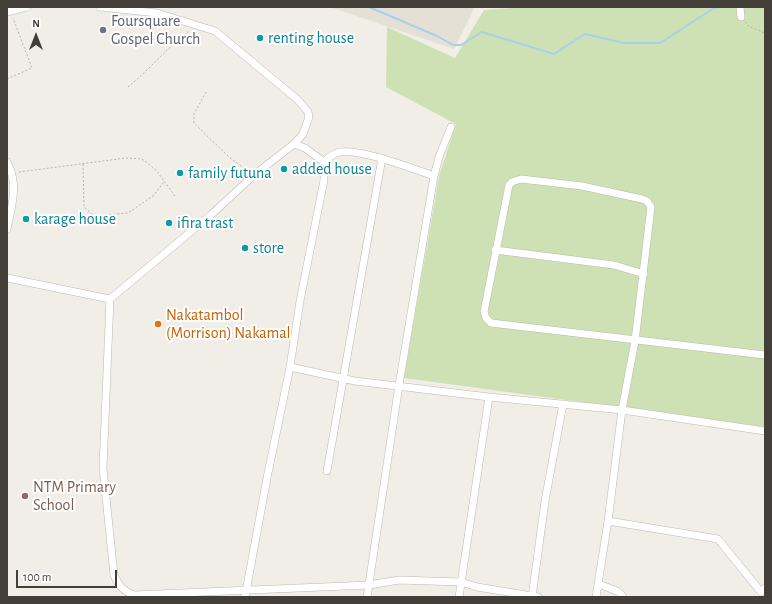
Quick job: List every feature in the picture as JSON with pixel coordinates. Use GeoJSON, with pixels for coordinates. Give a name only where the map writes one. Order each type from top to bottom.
{"type":"FeatureCollection","features":[{"type":"Feature","properties":{"kind":"street"},"geometry":{"type":"LineString","coordinates":[[9,12],[27,7]]}},
{"type":"Feature","properties":{"kind":"street"},"geometry":{"type":"LineString","coordinates":[[100,7],[157,13],[215,31],[304,107],[309,117],[303,134],[294,144],[254,175],[212,214],[110,299],[103,468],[114,575],[118,585],[125,592],[134,595],[246,594],[369,585],[399,580],[462,582],[534,597],[546,494],[563,404]]}},
{"type":"Feature","properties":{"kind":"street"},"geometry":{"type":"LineString","coordinates":[[740,7],[741,17]]}},
{"type":"Feature","properties":{"kind":"street"},"geometry":{"type":"LineString","coordinates":[[367,597],[399,385],[434,176],[439,157],[451,127]]}},
{"type":"Feature","properties":{"kind":"street"},"geometry":{"type":"LineString","coordinates":[[294,144],[305,148],[324,162]]}},
{"type":"Feature","properties":{"kind":"street"},"geometry":{"type":"LineString","coordinates":[[324,162],[337,153],[346,152],[382,158],[434,176]]}},
{"type":"Feature","properties":{"kind":"street"},"geometry":{"type":"LineString","coordinates":[[327,471],[342,378],[382,158]]}},
{"type":"Feature","properties":{"kind":"street"},"geometry":{"type":"LineString","coordinates":[[7,162],[13,173],[12,202],[7,229]]}},
{"type":"Feature","properties":{"kind":"street"},"geometry":{"type":"LineString","coordinates":[[246,594],[290,367],[300,301],[324,180],[324,162]]}},
{"type":"Feature","properties":{"kind":"street"},"geometry":{"type":"LineString","coordinates":[[596,597],[608,521],[622,410],[635,341],[651,215],[650,204],[642,199],[582,186],[521,179],[512,182],[506,191],[484,312],[486,318],[491,323],[550,331],[603,335],[635,341],[765,355]]}},
{"type":"Feature","properties":{"kind":"street"},"geometry":{"type":"LineString","coordinates":[[495,250],[614,266],[644,274]]}},
{"type":"Feature","properties":{"kind":"street"},"geometry":{"type":"LineString","coordinates":[[7,278],[110,299]]}},
{"type":"Feature","properties":{"kind":"street"},"geometry":{"type":"LineString","coordinates":[[290,367],[342,378],[489,397],[622,410],[765,431]]}},
{"type":"Feature","properties":{"kind":"street"},"geometry":{"type":"LineString","coordinates":[[460,597],[489,397]]}},
{"type":"Feature","properties":{"kind":"street"},"geometry":{"type":"LineString","coordinates":[[608,521],[718,539],[761,592],[765,588]]}},
{"type":"Feature","properties":{"kind":"street"},"geometry":{"type":"LineString","coordinates":[[599,584],[619,592],[623,597]]}},
{"type":"Feature","properties":{"kind":"path"},"geometry":{"type":"LineString","coordinates":[[7,79],[32,68],[9,12]]}},
{"type":"Feature","properties":{"kind":"path"},"geometry":{"type":"LineString","coordinates":[[741,17],[750,27],[765,33]]}},
{"type":"Feature","properties":{"kind":"path"},"geometry":{"type":"LineString","coordinates":[[128,87],[142,76],[174,42],[198,25]]}},
{"type":"Feature","properties":{"kind":"path"},"geometry":{"type":"LineString","coordinates":[[206,92],[194,114],[194,123],[228,157],[254,175]]}},
{"type":"Feature","properties":{"kind":"path"},"geometry":{"type":"LineString","coordinates":[[13,173],[126,158],[142,159],[156,170],[175,196]]}},
{"type":"Feature","properties":{"kind":"path"},"geometry":{"type":"LineString","coordinates":[[83,164],[84,207],[94,216],[128,212],[153,196],[164,182]]}},
{"type":"Feature","properties":{"kind":"shaded area"},"geometry":{"type":"Polygon","coordinates":[[[330,7],[475,7],[454,49],[330,7]]]}},
{"type":"Feature","properties":{"kind":"green space"},"geometry":{"type":"Polygon","coordinates":[[[527,7],[765,7],[765,427],[404,378],[439,176],[456,124],[386,87],[387,27],[455,58],[484,10],[527,7]]]}},
{"type":"Feature","properties":{"kind":"waterway"},"geometry":{"type":"LineString","coordinates":[[369,7],[437,36],[453,45],[461,45],[482,32],[554,54],[585,34],[624,43],[660,43],[714,8],[723,7]]}},
{"type":"Feature","properties":{"kind":"place","name":"Foursquare Gospel Church"},"geometry":{"type":"Point","coordinates":[103,30]}},
{"type":"Feature","properties":{"kind":"place","name":"renting house"},"geometry":{"type":"Point","coordinates":[260,38]}},
{"type":"Feature","properties":{"kind":"place","name":"added house"},"geometry":{"type":"Point","coordinates":[284,169]}},
{"type":"Feature","properties":{"kind":"place","name":"family futuna"},"geometry":{"type":"Point","coordinates":[180,173]}},
{"type":"Feature","properties":{"kind":"place","name":"karage house"},"geometry":{"type":"Point","coordinates":[26,219]}},
{"type":"Feature","properties":{"kind":"place","name":"ifira trast"},"geometry":{"type":"Point","coordinates":[169,223]}},
{"type":"Feature","properties":{"kind":"place","name":"store"},"geometry":{"type":"Point","coordinates":[245,248]}},
{"type":"Feature","properties":{"kind":"place","name":"Nakatambol (Morrison) Nakamal"},"geometry":{"type":"Point","coordinates":[158,324]}},
{"type":"Feature","properties":{"kind":"place","name":"NTM Primary School"},"geometry":{"type":"Point","coordinates":[25,496]}}]}
